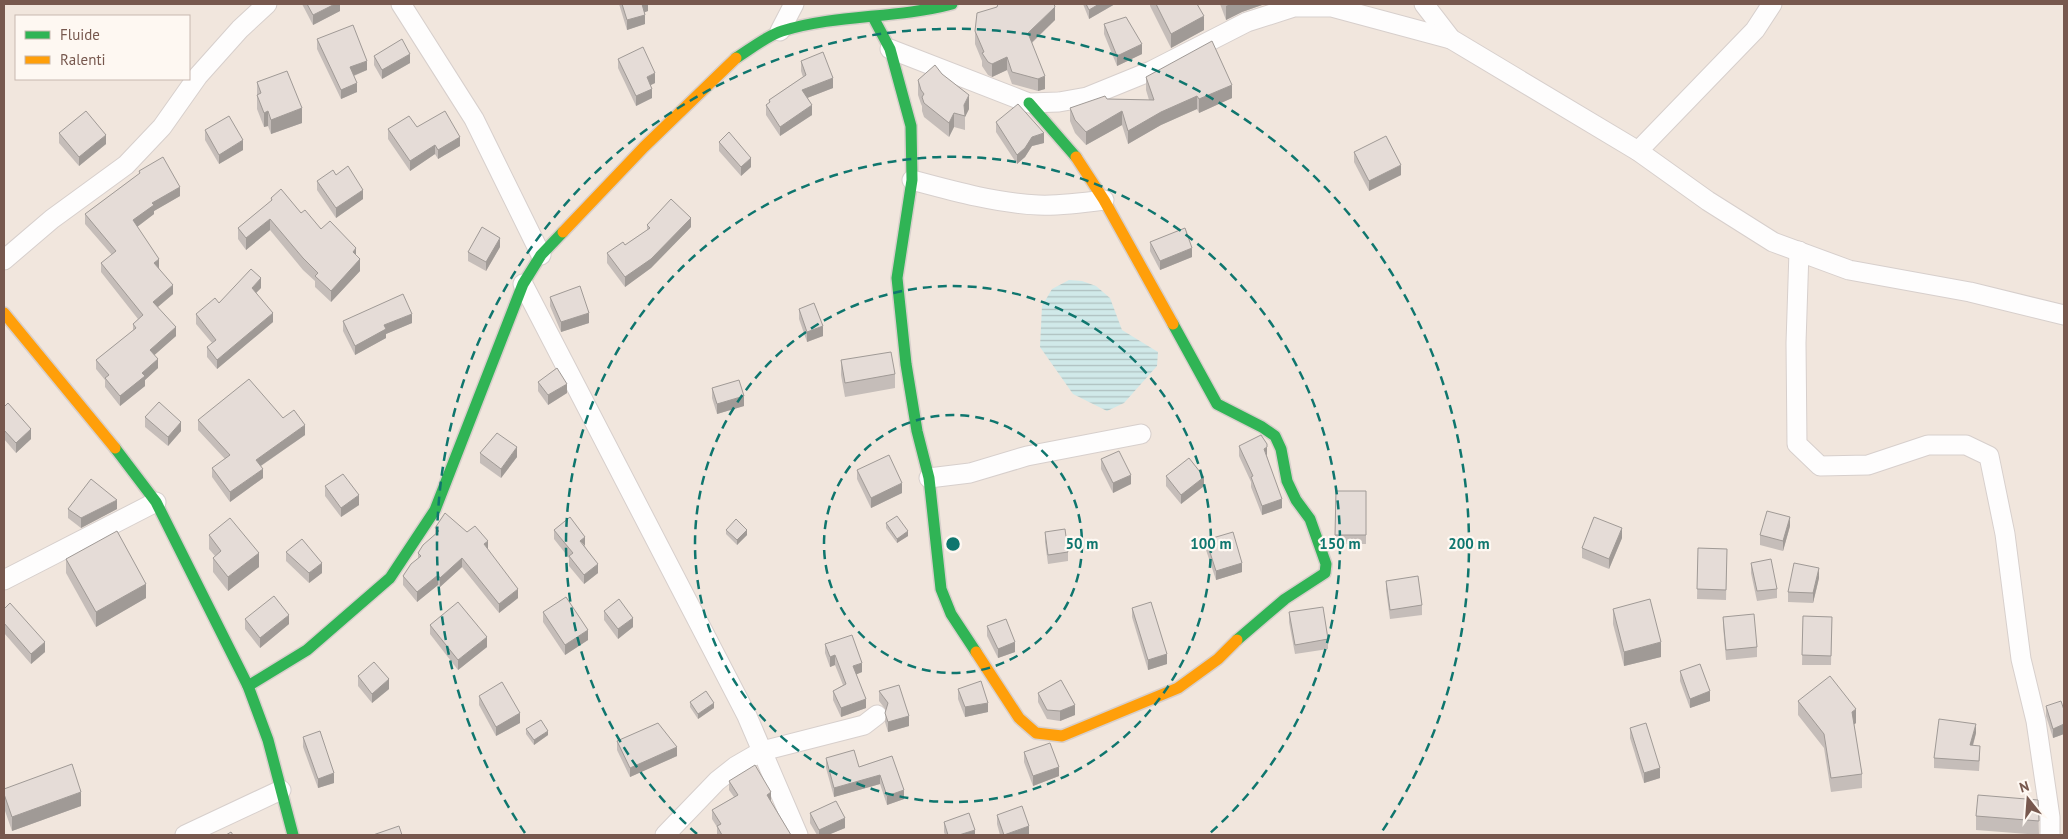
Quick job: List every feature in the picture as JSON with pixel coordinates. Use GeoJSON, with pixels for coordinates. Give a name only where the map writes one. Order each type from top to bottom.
{"type":"FeatureCollection","features":[{"type":"Feature","properties":{"kind":"street"},"geometry":{"type":"LineString","coordinates":[[4,260],[52,219],[126,165],[162,127],[198,76],[240,29],[266,4]]}},
{"type":"Feature","properties":{"kind":"street"},"geometry":{"type":"LineString","coordinates":[[401,4],[474,119],[541,255]]}},
{"type":"Feature","properties":{"kind":"street"},"geometry":{"type":"LineString","coordinates":[[780,31],[794,4]]}},
{"type":"Feature","properties":{"kind":"street"},"geometry":{"type":"LineString","coordinates":[[248,686],[307,650],[390,578],[435,510],[522,284],[541,255],[644,147],[732,61],[780,31],[837,11],[873,17],[930,10],[952,4]]}},
{"type":"Feature","properties":{"kind":"street"},"geometry":{"type":"LineString","coordinates":[[1424,4],[1451,39]]}},
{"type":"Feature","properties":{"kind":"street"},"geometry":{"type":"LineString","coordinates":[[1638,151],[1755,30],[1772,4]]}},
{"type":"Feature","properties":{"kind":"street"},"geometry":{"type":"LineString","coordinates":[[890,49],[1029,103],[1059,102],[1087,97],[1151,71],[1247,22],[1294,7],[1332,7],[1451,39],[1638,151],[1708,201],[1773,242],[1849,270],[1970,292],[2064,315]]}},
{"type":"Feature","properties":{"kind":"street"},"geometry":{"type":"LineString","coordinates":[[873,17],[890,49],[911,126],[912,180],[897,278],[906,364],[917,431],[929,478],[941,589],[951,614],[1019,718],[1036,733],[1062,736],[1178,688],[1218,659],[1238,639],[1285,599],[1325,573],[1326,564],[1310,519],[1296,500],[1287,481],[1281,449],[1275,436],[1262,427],[1217,404],[1104,200],[1072,152],[1029,103]]}},
{"type":"Feature","properties":{"kind":"street"},"geometry":{"type":"LineString","coordinates":[[912,180],[952,191],[1038,205],[1104,200]]}},
{"type":"Feature","properties":{"kind":"street"},"geometry":{"type":"LineString","coordinates":[[1798,251],[1796,343],[1797,444],[1820,466],[1868,465],[1928,446],[1966,445],[1989,456],[2005,534],[2021,660],[2036,721],[2050,817],[2050,835]]}},
{"type":"Feature","properties":{"kind":"street"},"geometry":{"type":"LineString","coordinates":[[522,284],[747,716],[798,835]]}},
{"type":"Feature","properties":{"kind":"street"},"geometry":{"type":"LineString","coordinates":[[4,313],[99,427],[156,502],[248,686],[268,740],[293,835]]}},
{"type":"Feature","properties":{"kind":"street"},"geometry":{"type":"LineString","coordinates":[[929,478],[970,473],[1027,456],[1141,434]]}},
{"type":"Feature","properties":{"kind":"street"},"geometry":{"type":"LineString","coordinates":[[4,580],[156,502]]}},
{"type":"Feature","properties":{"kind":"street"},"geometry":{"type":"LineString","coordinates":[[665,835],[717,781],[736,766],[762,752],[864,725],[877,714]]}},
{"type":"Feature","properties":{"kind":"street"},"geometry":{"type":"LineString","coordinates":[[185,835],[281,790]]}},
{"type":"Feature","properties":{"kind":"shaded area"},"geometry":{"type":"Polygon","coordinates":[[[4,4],[2064,4],[2064,835],[4,835],[4,4]]]}},
{"type":"Feature","properties":{"kind":"water"},"geometry":{"type":"Polygon","coordinates":[[[1069,280],[1082,281],[1096,286],[1110,298],[1122,330],[1158,352],[1157,366],[1124,403],[1107,411],[1073,394],[1040,347],[1042,306],[1052,289],[1069,280]]]}},
{"type":"Feature","properties":{"kind":"building"},"geometry":{"type":"Polygon","coordinates":[[[307,4],[335,4],[313,15],[307,4]]]}},
{"type":"Feature","properties":{"kind":"building"},"geometry":{"type":"Polygon","coordinates":[[[622,4],[642,4],[645,15],[627,20],[622,4]]]}},
{"type":"Feature","properties":{"kind":"building"},"geometry":{"type":"Polygon","coordinates":[[[998,4],[1054,4],[1055,7],[1028,33],[1045,76],[1038,79],[1012,72],[1007,57],[992,64],[988,62],[982,53],[984,52],[975,31],[977,13],[997,7],[998,4]]]}},
{"type":"Feature","properties":{"kind":"building"},"geometry":{"type":"Polygon","coordinates":[[[1086,4],[1099,4],[1089,10],[1086,4]]]}},
{"type":"Feature","properties":{"kind":"building"},"geometry":{"type":"Polygon","coordinates":[[[1156,4],[1197,4],[1204,16],[1171,34],[1156,4]]]}},
{"type":"Feature","properties":{"kind":"building"},"geometry":{"type":"Polygon","coordinates":[[[1126,17],[1142,44],[1117,56],[1104,24],[1126,17]]]}},
{"type":"Feature","properties":{"kind":"building"},"geometry":{"type":"Polygon","coordinates":[[[353,25],[367,61],[350,67],[357,83],[341,90],[317,39],[353,25]]]}},
{"type":"Feature","properties":{"kind":"building"},"geometry":{"type":"Polygon","coordinates":[[[402,39],[410,54],[382,70],[374,56],[402,39]]]}},
{"type":"Feature","properties":{"kind":"building"},"geometry":{"type":"Polygon","coordinates":[[[1212,41],[1232,85],[1199,99],[1197,96],[1161,112],[1128,131],[1122,111],[1086,132],[1075,120],[1070,108],[1105,96],[1107,99],[1154,100],[1146,77],[1212,41]]]}},
{"type":"Feature","properties":{"kind":"building"},"geometry":{"type":"Polygon","coordinates":[[[643,47],[655,73],[647,77],[652,89],[636,96],[618,59],[643,47]]]}},
{"type":"Feature","properties":{"kind":"building"},"geometry":{"type":"Polygon","coordinates":[[[823,52],[833,78],[802,90],[812,105],[780,127],[766,105],[770,102],[769,100],[806,75],[801,61],[823,52]]]}},
{"type":"Feature","properties":{"kind":"building"},"geometry":{"type":"Polygon","coordinates":[[[935,65],[942,74],[969,95],[964,105],[965,116],[954,113],[949,123],[924,103],[922,97],[924,94],[918,80],[935,65]]]}},
{"type":"Feature","properties":{"kind":"building"},"geometry":{"type":"Polygon","coordinates":[[[287,71],[302,108],[271,120],[268,111],[264,113],[257,95],[261,93],[257,82],[287,71]]]}},
{"type":"Feature","properties":{"kind":"building"},"geometry":{"type":"Polygon","coordinates":[[[1018,104],[1044,133],[1032,137],[1025,148],[1017,155],[996,122],[1018,104]]]}},
{"type":"Feature","properties":{"kind":"building"},"geometry":{"type":"Polygon","coordinates":[[[86,111],[106,135],[79,157],[59,133],[86,111]]]}},
{"type":"Feature","properties":{"kind":"building"},"geometry":{"type":"Polygon","coordinates":[[[445,111],[460,137],[438,150],[435,145],[410,161],[388,129],[409,116],[417,127],[445,111]]]}},
{"type":"Feature","properties":{"kind":"building"},"geometry":{"type":"Polygon","coordinates":[[[229,116],[243,140],[219,155],[205,130],[229,116]]]}},
{"type":"Feature","properties":{"kind":"building"},"geometry":{"type":"Polygon","coordinates":[[[729,132],[751,158],[741,167],[719,142],[729,132]]]}},
{"type":"Feature","properties":{"kind":"building"},"geometry":{"type":"Polygon","coordinates":[[[1386,136],[1401,165],[1369,181],[1354,152],[1386,136]]]}},
{"type":"Feature","properties":{"kind":"building"},"geometry":{"type":"Polygon","coordinates":[[[163,157],[180,187],[152,203],[154,205],[133,220],[159,259],[154,263],[173,285],[153,302],[176,327],[150,350],[158,359],[142,373],[145,376],[120,396],[105,378],[109,375],[96,360],[136,328],[133,324],[143,315],[101,263],[116,251],[85,214],[140,173],[139,171],[163,157]]]}},
{"type":"Feature","properties":{"kind":"building"},"geometry":{"type":"Polygon","coordinates":[[[348,166],[363,190],[336,208],[317,181],[333,170],[336,175],[348,166]]]}},
{"type":"Feature","properties":{"kind":"building"},"geometry":{"type":"Polygon","coordinates":[[[281,189],[301,213],[305,210],[321,229],[330,221],[356,248],[353,252],[360,259],[331,291],[315,276],[318,273],[270,219],[246,238],[238,228],[272,200],[271,198],[281,189]]]}},
{"type":"Feature","properties":{"kind":"building"},"geometry":{"type":"Polygon","coordinates":[[[671,199],[691,218],[651,259],[625,277],[607,253],[623,242],[625,245],[650,228],[647,225],[671,199]]]}},
{"type":"Feature","properties":{"kind":"building"},"geometry":{"type":"Polygon","coordinates":[[[482,227],[500,238],[486,262],[468,252],[482,227]]]}},
{"type":"Feature","properties":{"kind":"building"},"geometry":{"type":"Polygon","coordinates":[[[1185,228],[1192,248],[1160,261],[1150,242],[1185,228]]]}},
{"type":"Feature","properties":{"kind":"building"},"geometry":{"type":"Polygon","coordinates":[[[251,269],[261,278],[252,288],[273,313],[217,360],[207,347],[216,340],[196,314],[215,298],[219,303],[251,269]]]}},
{"type":"Feature","properties":{"kind":"building"},"geometry":{"type":"Polygon","coordinates":[[[580,286],[589,313],[561,322],[550,297],[580,286]]]}},
{"type":"Feature","properties":{"kind":"building"},"geometry":{"type":"Polygon","coordinates":[[[403,294],[412,314],[384,325],[386,329],[355,346],[343,321],[403,294]]]}},
{"type":"Feature","properties":{"kind":"building"},"geometry":{"type":"Polygon","coordinates":[[[814,303],[823,326],[807,332],[799,309],[814,303]]]}},
{"type":"Feature","properties":{"kind":"building"},"geometry":{"type":"Polygon","coordinates":[[[891,352],[895,374],[845,383],[841,360],[891,352]]]}},
{"type":"Feature","properties":{"kind":"building"},"geometry":{"type":"Polygon","coordinates":[[[557,368],[567,384],[548,395],[538,382],[557,368]]]}},
{"type":"Feature","properties":{"kind":"building"},"geometry":{"type":"Polygon","coordinates":[[[249,379],[283,418],[294,410],[305,425],[256,460],[263,469],[230,492],[212,468],[230,455],[198,420],[249,379]]]}},
{"type":"Feature","properties":{"kind":"building"},"geometry":{"type":"Polygon","coordinates":[[[739,380],[744,396],[717,404],[712,388],[739,380]]]}},
{"type":"Feature","properties":{"kind":"building"},"geometry":{"type":"Polygon","coordinates":[[[159,402],[181,422],[168,437],[145,417],[159,402]]]}},
{"type":"Feature","properties":{"kind":"building"},"geometry":{"type":"Polygon","coordinates":[[[8,403],[31,429],[16,443],[4,430],[4,407],[8,403]]]}},
{"type":"Feature","properties":{"kind":"building"},"geometry":{"type":"Polygon","coordinates":[[[497,433],[517,447],[501,469],[480,453],[497,433]]]}},
{"type":"Feature","properties":{"kind":"building"},"geometry":{"type":"Polygon","coordinates":[[[1261,435],[1267,444],[1267,447],[1264,449],[1282,499],[1262,506],[1251,477],[1253,476],[1239,446],[1261,435]]]}},
{"type":"Feature","properties":{"kind":"building"},"geometry":{"type":"Polygon","coordinates":[[[1119,451],[1131,475],[1113,483],[1101,459],[1119,451]]]}},
{"type":"Feature","properties":{"kind":"building"},"geometry":{"type":"Polygon","coordinates":[[[889,455],[902,483],[871,498],[857,470],[889,455]]]}},
{"type":"Feature","properties":{"kind":"building"},"geometry":{"type":"Polygon","coordinates":[[[1189,458],[1204,477],[1181,495],[1166,476],[1189,458]]]}},
{"type":"Feature","properties":{"kind":"building"},"geometry":{"type":"Polygon","coordinates":[[[343,474],[359,495],[341,508],[325,486],[343,474]]]}},
{"type":"Feature","properties":{"kind":"building"},"geometry":{"type":"Polygon","coordinates":[[[91,479],[117,500],[81,518],[68,509],[91,479]]]}},
{"type":"Feature","properties":{"kind":"building"},"geometry":{"type":"Polygon","coordinates":[[[1336,491],[1366,491],[1366,535],[1335,535],[1336,491]]]}},
{"type":"Feature","properties":{"kind":"building"},"geometry":{"type":"Polygon","coordinates":[[[1767,511],[1790,517],[1783,541],[1760,535],[1767,511]]]}},
{"type":"Feature","properties":{"kind":"building"},"geometry":{"type":"Polygon","coordinates":[[[445,513],[467,532],[475,526],[488,541],[484,544],[518,589],[499,604],[462,558],[440,578],[438,575],[417,592],[403,576],[411,564],[421,556],[418,553],[423,545],[439,531],[435,528],[445,513]]]}},
{"type":"Feature","properties":{"kind":"building"},"geometry":{"type":"Polygon","coordinates":[[[897,516],[908,531],[897,539],[886,523],[897,516]]]}},
{"type":"Feature","properties":{"kind":"building"},"geometry":{"type":"Polygon","coordinates":[[[570,517],[585,537],[580,541],[598,564],[584,575],[569,556],[573,553],[554,530],[570,517]]]}},
{"type":"Feature","properties":{"kind":"building"},"geometry":{"type":"Polygon","coordinates":[[[1594,517],[1622,528],[1609,559],[1582,548],[1594,517]]]}},
{"type":"Feature","properties":{"kind":"building"},"geometry":{"type":"Polygon","coordinates":[[[230,518],[259,553],[228,577],[213,558],[221,551],[209,535],[230,518]]]}},
{"type":"Feature","properties":{"kind":"building"},"geometry":{"type":"Polygon","coordinates":[[[736,519],[747,530],[737,540],[726,530],[736,519]]]}},
{"type":"Feature","properties":{"kind":"building"},"geometry":{"type":"Polygon","coordinates":[[[1065,529],[1068,552],[1048,555],[1045,532],[1065,529]]]}},
{"type":"Feature","properties":{"kind":"building"},"geometry":{"type":"Polygon","coordinates":[[[117,531],[146,584],[96,612],[66,559],[117,531]]]}},
{"type":"Feature","properties":{"kind":"building"},"geometry":{"type":"Polygon","coordinates":[[[1233,532],[1242,563],[1216,571],[1206,540],[1233,532]]]}},
{"type":"Feature","properties":{"kind":"building"},"geometry":{"type":"Polygon","coordinates":[[[302,539],[322,563],[309,573],[286,552],[302,539]]]}},
{"type":"Feature","properties":{"kind":"building"},"geometry":{"type":"Polygon","coordinates":[[[1698,548],[1727,549],[1726,590],[1697,589],[1698,548]]]}},
{"type":"Feature","properties":{"kind":"building"},"geometry":{"type":"Polygon","coordinates":[[[1771,559],[1777,589],[1757,591],[1751,563],[1771,559]]]}},
{"type":"Feature","properties":{"kind":"building"},"geometry":{"type":"Polygon","coordinates":[[[1794,563],[1819,568],[1813,593],[1788,592],[1794,563]]]}},
{"type":"Feature","properties":{"kind":"building"},"geometry":{"type":"Polygon","coordinates":[[[1418,576],[1422,605],[1390,610],[1386,581],[1418,576]]]}},
{"type":"Feature","properties":{"kind":"building"},"geometry":{"type":"Polygon","coordinates":[[[274,596],[289,615],[260,638],[245,619],[274,596]]]}},
{"type":"Feature","properties":{"kind":"building"},"geometry":{"type":"Polygon","coordinates":[[[566,597],[588,630],[565,645],[543,612],[566,597]]]}},
{"type":"Feature","properties":{"kind":"building"},"geometry":{"type":"Polygon","coordinates":[[[619,599],[633,618],[618,629],[604,611],[619,599]]]}},
{"type":"Feature","properties":{"kind":"building"},"geometry":{"type":"Polygon","coordinates":[[[1650,599],[1661,642],[1624,652],[1613,609],[1650,599]]]}},
{"type":"Feature","properties":{"kind":"building"},"geometry":{"type":"Polygon","coordinates":[[[458,602],[487,637],[458,660],[430,625],[458,602]]]}},
{"type":"Feature","properties":{"kind":"building"},"geometry":{"type":"Polygon","coordinates":[[[1151,602],[1167,654],[1148,660],[1132,608],[1151,602]]]}},
{"type":"Feature","properties":{"kind":"building"},"geometry":{"type":"Polygon","coordinates":[[[10,603],[45,642],[31,654],[4,623],[4,609],[10,603]]]}},
{"type":"Feature","properties":{"kind":"building"},"geometry":{"type":"Polygon","coordinates":[[[1323,607],[1328,639],[1295,645],[1289,612],[1323,607]]]}},
{"type":"Feature","properties":{"kind":"building"},"geometry":{"type":"Polygon","coordinates":[[[1754,614],[1757,647],[1726,650],[1723,617],[1754,614]]]}},
{"type":"Feature","properties":{"kind":"building"},"geometry":{"type":"Polygon","coordinates":[[[1803,616],[1832,617],[1831,656],[1802,655],[1803,616]]]}},
{"type":"Feature","properties":{"kind":"building"},"geometry":{"type":"Polygon","coordinates":[[[1006,619],[1015,642],[998,649],[987,626],[1006,619]]]}},
{"type":"Feature","properties":{"kind":"building"},"geometry":{"type":"Polygon","coordinates":[[[852,635],[862,663],[853,666],[866,699],[841,708],[833,691],[846,684],[835,655],[830,657],[825,644],[852,635]]]}},
{"type":"Feature","properties":{"kind":"building"},"geometry":{"type":"Polygon","coordinates":[[[374,662],[389,679],[372,694],[358,676],[374,662]]]}},
{"type":"Feature","properties":{"kind":"building"},"geometry":{"type":"Polygon","coordinates":[[[1700,664],[1710,691],[1690,699],[1680,671],[1700,664]]]}},
{"type":"Feature","properties":{"kind":"building"},"geometry":{"type":"Polygon","coordinates":[[[1830,676],[1856,709],[1852,712],[1862,774],[1831,778],[1824,734],[1798,701],[1830,676]]]}},
{"type":"Feature","properties":{"kind":"building"},"geometry":{"type":"Polygon","coordinates":[[[1061,680],[1075,705],[1060,711],[1047,710],[1038,693],[1061,680]]]}},
{"type":"Feature","properties":{"kind":"building"},"geometry":{"type":"Polygon","coordinates":[[[981,681],[988,703],[965,707],[958,689],[981,681]]]}},
{"type":"Feature","properties":{"kind":"building"},"geometry":{"type":"Polygon","coordinates":[[[502,682],[520,713],[496,727],[479,696],[502,682]]]}},
{"type":"Feature","properties":{"kind":"building"},"geometry":{"type":"Polygon","coordinates":[[[899,685],[909,716],[888,722],[885,713],[888,703],[879,691],[899,685]]]}},
{"type":"Feature","properties":{"kind":"building"},"geometry":{"type":"Polygon","coordinates":[[[706,691],[714,703],[698,714],[690,702],[706,691]]]}},
{"type":"Feature","properties":{"kind":"building"},"geometry":{"type":"Polygon","coordinates":[[[2061,701],[2064,710],[2064,724],[2053,729],[2046,706],[2061,701]]]}},
{"type":"Feature","properties":{"kind":"building"},"geometry":{"type":"Polygon","coordinates":[[[1939,719],[1976,724],[1970,745],[1980,746],[1979,761],[1934,758],[1939,719]]]}},
{"type":"Feature","properties":{"kind":"building"},"geometry":{"type":"Polygon","coordinates":[[[541,720],[548,731],[534,740],[526,729],[541,720]]]}},
{"type":"Feature","properties":{"kind":"building"},"geometry":{"type":"Polygon","coordinates":[[[658,723],[677,747],[630,768],[617,741],[658,723]]]}},
{"type":"Feature","properties":{"kind":"building"},"geometry":{"type":"Polygon","coordinates":[[[1646,723],[1660,768],[1644,773],[1630,728],[1646,723]]]}},
{"type":"Feature","properties":{"kind":"building"},"geometry":{"type":"Polygon","coordinates":[[[320,731],[334,773],[318,779],[303,737],[320,731]]]}},
{"type":"Feature","properties":{"kind":"building"},"geometry":{"type":"Polygon","coordinates":[[[1050,743],[1059,767],[1033,776],[1024,752],[1050,743]]]}},
{"type":"Feature","properties":{"kind":"building"},"geometry":{"type":"Polygon","coordinates":[[[854,750],[859,767],[892,756],[904,790],[887,796],[880,775],[834,788],[826,758],[854,750]]]}},
{"type":"Feature","properties":{"kind":"building"},"geometry":{"type":"Polygon","coordinates":[[[72,764],[81,792],[12,817],[4,789],[72,764]]]}},
{"type":"Feature","properties":{"kind":"building"},"geometry":{"type":"Polygon","coordinates":[[[755,765],[771,792],[767,795],[791,835],[722,835],[717,826],[721,824],[712,810],[738,795],[729,781],[755,765]]]}},
{"type":"Feature","properties":{"kind":"building"},"geometry":{"type":"Polygon","coordinates":[[[1978,795],[2038,800],[2039,821],[1976,816],[1978,795]]]}},
{"type":"Feature","properties":{"kind":"building"},"geometry":{"type":"Polygon","coordinates":[[[836,801],[845,818],[819,830],[810,813],[836,801]]]}},
{"type":"Feature","properties":{"kind":"building"},"geometry":{"type":"Polygon","coordinates":[[[1022,806],[1029,826],[1004,835],[997,815],[1022,806]]]}},
{"type":"Feature","properties":{"kind":"building"},"geometry":{"type":"Polygon","coordinates":[[[969,813],[975,830],[959,835],[948,835],[944,822],[969,813]]]}},
{"type":"Feature","properties":{"kind":"building"},"geometry":{"type":"Polygon","coordinates":[[[399,826],[402,835],[373,835],[399,826]]]}},
{"type":"Feature","properties":{"kind":"traffic: fast"},"geometry":{"type":"LineString","coordinates":[[736,58],[782,31],[824,22],[910,12],[952,4]]}},
{"type":"Feature","properties":{"kind":"traffic: fast"},"geometry":{"type":"LineString","coordinates":[[873,17],[890,49],[911,126],[912,180],[897,278],[906,364],[917,431],[929,478],[941,589],[951,614],[976,652]]}},
{"type":"Feature","properties":{"kind":"traffic: fast"},"geometry":{"type":"LineString","coordinates":[[1029,103],[1076,157]]}},
{"type":"Feature","properties":{"kind":"traffic: fast"},"geometry":{"type":"LineString","coordinates":[[248,686],[307,650],[390,578],[435,510],[523,284],[541,255],[563,232]]}},
{"type":"Feature","properties":{"kind":"traffic: fast"},"geometry":{"type":"LineString","coordinates":[[1173,324],[1217,404],[1262,427],[1275,436],[1281,449],[1287,481],[1296,500],[1310,519],[1326,564],[1325,573],[1285,599],[1237,640]]}},
{"type":"Feature","properties":{"kind":"traffic: fast"},"geometry":{"type":"LineString","coordinates":[[115,448],[156,502],[248,686],[268,740],[293,835]]}},
{"type":"Feature","properties":{"kind":"traffic: slow"},"geometry":{"type":"LineString","coordinates":[[563,232],[644,147],[736,58]]}},
{"type":"Feature","properties":{"kind":"traffic: slow"},"geometry":{"type":"LineString","coordinates":[[1076,157],[1104,200],[1173,324]]}},
{"type":"Feature","properties":{"kind":"traffic: slow"},"geometry":{"type":"LineString","coordinates":[[4,313],[115,448]]}},
{"type":"Feature","properties":{"kind":"traffic: slow"},"geometry":{"type":"LineString","coordinates":[[976,652],[1019,718],[1036,733],[1062,736],[1178,688],[1218,659],[1237,640]]}}]}
